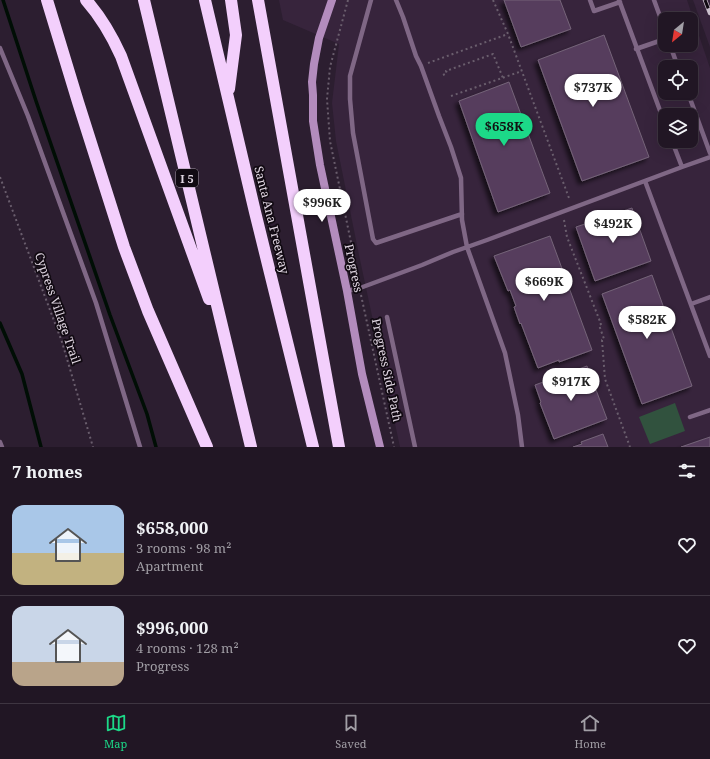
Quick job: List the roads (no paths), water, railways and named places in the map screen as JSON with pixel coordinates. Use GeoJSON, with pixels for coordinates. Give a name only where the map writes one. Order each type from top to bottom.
{"type":"FeatureCollection","features":[{"type":"Feature","properties":{"kind":"highway"},"geometry":{"type":"LineString","coordinates":[[47,0],[124,247],[148,311],[207,447]]}},
{"type":"Feature","properties":{"kind":"highway"},"geometry":{"type":"LineString","coordinates":[[86,0],[99,15],[121,56],[229,357]]}},
{"type":"Feature","properties":{"kind":"highway","name":"I 5"},"geometry":{"type":"LineString","coordinates":[[144,0],[251,447]]}},
{"type":"Feature","properties":{"kind":"highway","name":"Santa Ana Freeway"},"geometry":{"type":"LineString","coordinates":[[205,0],[313,447]]}},
{"type":"Feature","properties":{"kind":"highway"},"geometry":{"type":"LineString","coordinates":[[228,98],[236,35],[231,0]]}},
{"type":"Feature","properties":{"kind":"highway"},"geometry":{"type":"LineString","coordinates":[[258,0],[339,447]]}},
{"type":"Feature","properties":{"kind":"street","name":"Progress"},"geometry":{"type":"LineString","coordinates":[[332,0],[319,38],[314,64],[312,82],[313,121],[320,165],[347,291],[362,374],[380,447]]}},
{"type":"Feature","properties":{"kind":"lane"},"geometry":{"type":"LineString","coordinates":[[371,0],[350,76],[350,93],[353,133],[373,239],[376,243],[462,214]]}},
{"type":"Feature","properties":{"kind":"lane"},"geometry":{"type":"LineString","coordinates":[[396,0],[451,147],[461,178],[462,214],[467,247],[505,353],[518,415],[522,447]]}},
{"type":"Feature","properties":{"kind":"lane"},"geometry":{"type":"LineString","coordinates":[[590,0],[594,11],[619,1],[659,108]]}},
{"type":"Feature","properties":{"kind":"lane"},"geometry":{"type":"LineString","coordinates":[[654,0],[658,12]]}},
{"type":"Feature","properties":{"kind":"lane"},"geometry":{"type":"LineString","coordinates":[[636,49],[658,41]]}},
{"type":"Feature","properties":{"kind":"lane"},"geometry":{"type":"LineString","coordinates":[[0,48],[28,116],[96,303],[140,447]]}},
{"type":"Feature","properties":{"kind":"lane"},"geometry":{"type":"LineString","coordinates":[[691,100],[710,153]]}},
{"type":"Feature","properties":{"kind":"lane"},"geometry":{"type":"LineString","coordinates":[[675,148],[682,168]]}},
{"type":"Feature","properties":{"kind":"lane"},"geometry":{"type":"LineString","coordinates":[[347,291],[367,286],[453,252],[710,157]]}},
{"type":"Feature","properties":{"kind":"lane"},"geometry":{"type":"LineString","coordinates":[[645,181],[710,356]]}},
{"type":"Feature","properties":{"kind":"lane"},"geometry":{"type":"LineString","coordinates":[[691,304],[710,297]]}},
{"type":"Feature","properties":{"kind":"lane"},"geometry":{"type":"LineString","coordinates":[[387,318],[415,447]]}},
{"type":"Feature","properties":{"kind":"lane"},"geometry":{"type":"LineString","coordinates":[[690,417],[710,410]]}},
{"type":"Feature","properties":{"kind":"lane"},"geometry":{"type":"LineString","coordinates":[[0,442],[2,447]]}},
{"type":"Feature","properties":{"kind":"waterway"},"geometry":{"type":"LineString","coordinates":[[3,0],[36,101],[110,315],[147,414],[156,447]]}},
{"type":"Feature","properties":{"kind":"waterway"},"geometry":{"type":"LineString","coordinates":[[0,323],[22,374],[41,447]]}},
{"type":"Feature","properties":{"kind":"railway"},"geometry":{"type":"LineString","coordinates":[[705,0],[710,13]]}}]}
